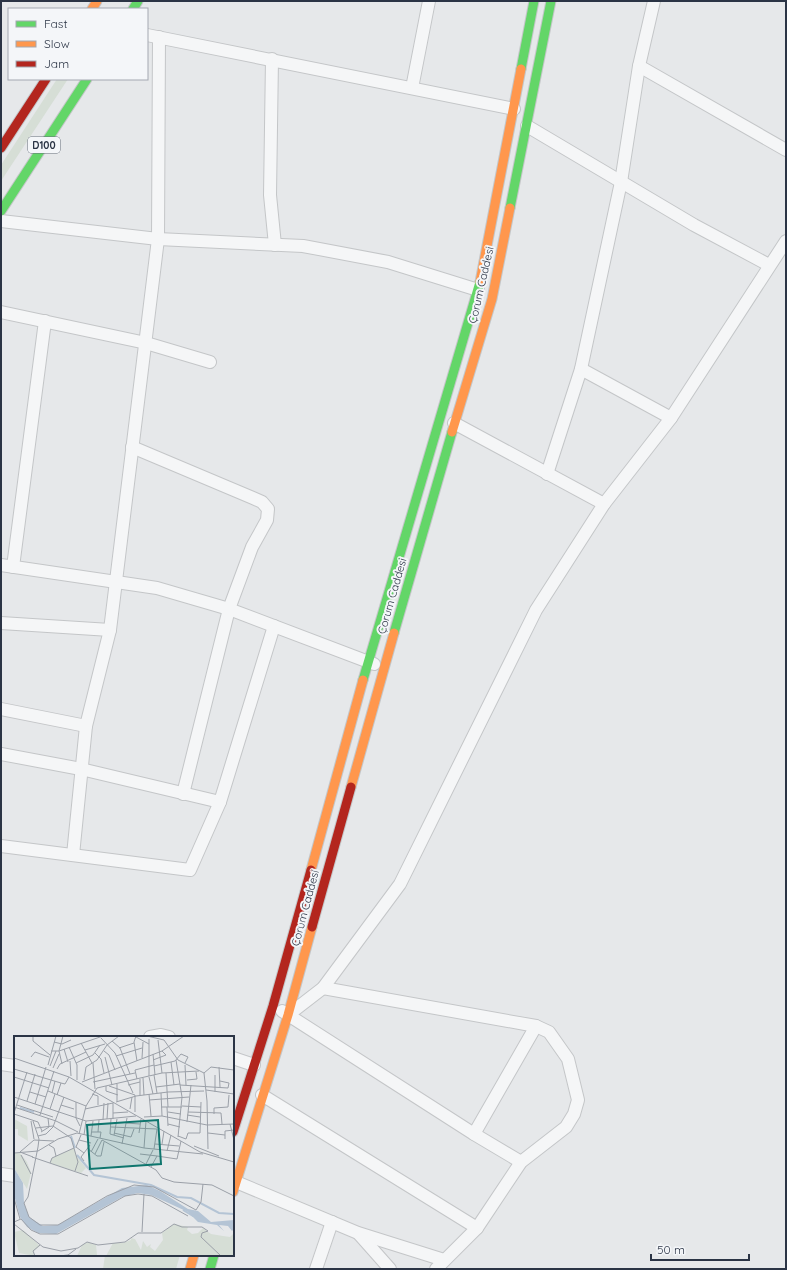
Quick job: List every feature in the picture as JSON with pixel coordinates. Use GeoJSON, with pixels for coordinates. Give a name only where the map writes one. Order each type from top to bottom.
{"type":"FeatureCollection","features":[{"type":"Feature","properties":{"kind":"main road","name":"Çorum Caddesi"},"geometry":{"type":"LineString","coordinates":[[234,1129],[273,1006],[368,662],[478,290],[534,1]]}},
{"type":"Feature","properties":{"kind":"main road","name":"Çorum Caddesi"},"geometry":{"type":"LineString","coordinates":[[235,1187],[262,1095],[288,1015],[384,667],[454,423],[492,299],[551,1]]}},
{"type":"Feature","properties":{"kind":"main road"},"geometry":{"type":"LineString","coordinates":[[1,148],[45,80]]}},
{"type":"Feature","properties":{"kind":"main road","name":"D100"},"geometry":{"type":"LineString","coordinates":[[1,211],[86,80]]}},
{"type":"Feature","properties":{"kind":"main road"},"geometry":{"type":"LineString","coordinates":[[190,1269],[194,1256]]}},
{"type":"Feature","properties":{"kind":"main road"},"geometry":{"type":"LineString","coordinates":[[210,1269],[214,1256]]}},
{"type":"Feature","properties":{"kind":"street"},"geometry":{"type":"LineString","coordinates":[[412,88],[429,1]]}},
{"type":"Feature","properties":{"kind":"street"},"geometry":{"type":"LineString","coordinates":[[547,474],[581,368],[621,182],[639,66],[654,1]]}},
{"type":"Feature","properties":{"kind":"street"},"geometry":{"type":"LineString","coordinates":[[73,854],[86,726],[110,630],[158,239],[153,36],[514,109]]}},
{"type":"Feature","properties":{"kind":"street"},"geometry":{"type":"LineString","coordinates":[[272,59],[270,195],[275,245]]}},
{"type":"Feature","properties":{"kind":"street"},"geometry":{"type":"LineString","coordinates":[[639,66],[786,150]]}},
{"type":"Feature","properties":{"kind":"street"},"geometry":{"type":"LineString","coordinates":[[527,126],[694,225],[770,265]]}},
{"type":"Feature","properties":{"kind":"street"},"geometry":{"type":"LineString","coordinates":[[1,221],[158,239],[303,246],[388,262],[478,290]]}},
{"type":"Feature","properties":{"kind":"street"},"geometry":{"type":"LineString","coordinates":[[288,1015],[323,988],[400,884],[536,610],[604,504],[671,418],[786,241]]}},
{"type":"Feature","properties":{"kind":"street"},"geometry":{"type":"LineString","coordinates":[[1,312],[146,343],[210,362]]}},
{"type":"Feature","properties":{"kind":"street"},"geometry":{"type":"LineString","coordinates":[[13,567],[45,321]]}},
{"type":"Feature","properties":{"kind":"street"},"geometry":{"type":"LineString","coordinates":[[581,368],[671,418]]}},
{"type":"Feature","properties":{"kind":"street"},"geometry":{"type":"LineString","coordinates":[[454,423],[604,504]]}},
{"type":"Feature","properties":{"kind":"street"},"geometry":{"type":"LineString","coordinates":[[132,448],[259,500],[268,509],[267,520],[252,547],[229,608],[183,794]]}},
{"type":"Feature","properties":{"kind":"street"},"geometry":{"type":"LineString","coordinates":[[1,566],[157,588],[229,608],[384,667]]}},
{"type":"Feature","properties":{"kind":"street"},"geometry":{"type":"LineString","coordinates":[[1,623],[110,630]]}},
{"type":"Feature","properties":{"kind":"street"},"geometry":{"type":"LineString","coordinates":[[1,846],[190,870],[220,802],[274,626]]}},
{"type":"Feature","properties":{"kind":"street"},"geometry":{"type":"LineString","coordinates":[[1,709],[86,726]]}},
{"type":"Feature","properties":{"kind":"street"},"geometry":{"type":"LineString","coordinates":[[1,754],[81,769],[220,802]]}},
{"type":"Feature","properties":{"kind":"street"},"geometry":{"type":"LineString","coordinates":[[323,988],[536,1026],[549,1032],[568,1059],[578,1100],[574,1114],[566,1127],[521,1162],[477,1228],[436,1269]]}},
{"type":"Feature","properties":{"kind":"street"},"geometry":{"type":"LineString","coordinates":[[273,1006],[474,1134],[521,1162]]}},
{"type":"Feature","properties":{"kind":"street"},"geometry":{"type":"LineString","coordinates":[[474,1134],[536,1026]]}},
{"type":"Feature","properties":{"kind":"street"},"geometry":{"type":"LineString","coordinates":[[156,1036],[166,1036]]}},
{"type":"Feature","properties":{"kind":"street"},"geometry":{"type":"LineString","coordinates":[[234,1058],[254,1065]]}},
{"type":"Feature","properties":{"kind":"street"},"geometry":{"type":"LineString","coordinates":[[1,1064],[14,1066]]}},
{"type":"Feature","properties":{"kind":"street"},"geometry":{"type":"LineString","coordinates":[[262,1095],[477,1228]]}},
{"type":"Feature","properties":{"kind":"street"},"geometry":{"type":"LineString","coordinates":[[1,1174],[14,1176]]}},
{"type":"Feature","properties":{"kind":"street"},"geometry":{"type":"LineString","coordinates":[[235,1187],[358,1233],[444,1260]]}},
{"type":"Feature","properties":{"kind":"street"},"geometry":{"type":"LineString","coordinates":[[316,1269],[332,1222]]}},
{"type":"Feature","properties":{"kind":"street"},"geometry":{"type":"LineString","coordinates":[[358,1233],[390,1269]]}},
{"type":"Feature","properties":{"kind":"shaded area"},"geometry":{"type":"Polygon","coordinates":[[[56,80],[67,80],[1,181],[1,165],[56,80]]]}},
{"type":"Feature","properties":{"kind":"shaded area"},"geometry":{"type":"Polygon","coordinates":[[[105,1256],[180,1256],[176,1269],[103,1269],[105,1256]]]}},
{"type":"Feature","properties":{"kind":"traffic: fast"},"geometry":{"type":"LineString","coordinates":[[134,8],[138,1]]}},
{"type":"Feature","properties":{"kind":"traffic: fast"},"geometry":{"type":"LineString","coordinates":[[521,69],[534,1]]}},
{"type":"Feature","properties":{"kind":"traffic: fast"},"geometry":{"type":"LineString","coordinates":[[510,208],[551,1]]}},
{"type":"Feature","properties":{"kind":"traffic: fast"},"geometry":{"type":"LineString","coordinates":[[1,211],[86,80]]}},
{"type":"Feature","properties":{"kind":"traffic: fast"},"geometry":{"type":"LineString","coordinates":[[363,680],[480,282]]}},
{"type":"Feature","properties":{"kind":"traffic: fast"},"geometry":{"type":"LineString","coordinates":[[394,633],[452,432]]}},
{"type":"Feature","properties":{"kind":"traffic: fast"},"geometry":{"type":"LineString","coordinates":[[210,1269],[214,1256]]}},
{"type":"Feature","properties":{"kind":"traffic: slow"},"geometry":{"type":"LineString","coordinates":[[93,8],[97,1]]}},
{"type":"Feature","properties":{"kind":"traffic: slow"},"geometry":{"type":"LineString","coordinates":[[480,282],[521,69]]}},
{"type":"Feature","properties":{"kind":"traffic: slow"},"geometry":{"type":"LineString","coordinates":[[452,432],[492,299],[510,208]]}},
{"type":"Feature","properties":{"kind":"traffic: slow"},"geometry":{"type":"LineString","coordinates":[[351,787],[394,633]]}},
{"type":"Feature","properties":{"kind":"traffic: slow"},"geometry":{"type":"LineString","coordinates":[[311,870],[363,680]]}},
{"type":"Feature","properties":{"kind":"traffic: slow"},"geometry":{"type":"LineString","coordinates":[[234,1189],[288,1015],[312,927]]}},
{"type":"Feature","properties":{"kind":"traffic: slow"},"geometry":{"type":"LineString","coordinates":[[190,1269],[194,1256]]}},
{"type":"Feature","properties":{"kind":"traffic: jam"},"geometry":{"type":"LineString","coordinates":[[1,148],[45,80]]}},
{"type":"Feature","properties":{"kind":"traffic: jam"},"geometry":{"type":"LineString","coordinates":[[312,927],[351,787]]}},
{"type":"Feature","properties":{"kind":"traffic: jam"},"geometry":{"type":"LineString","coordinates":[[234,1129],[273,1006],[311,870]]}}]}
